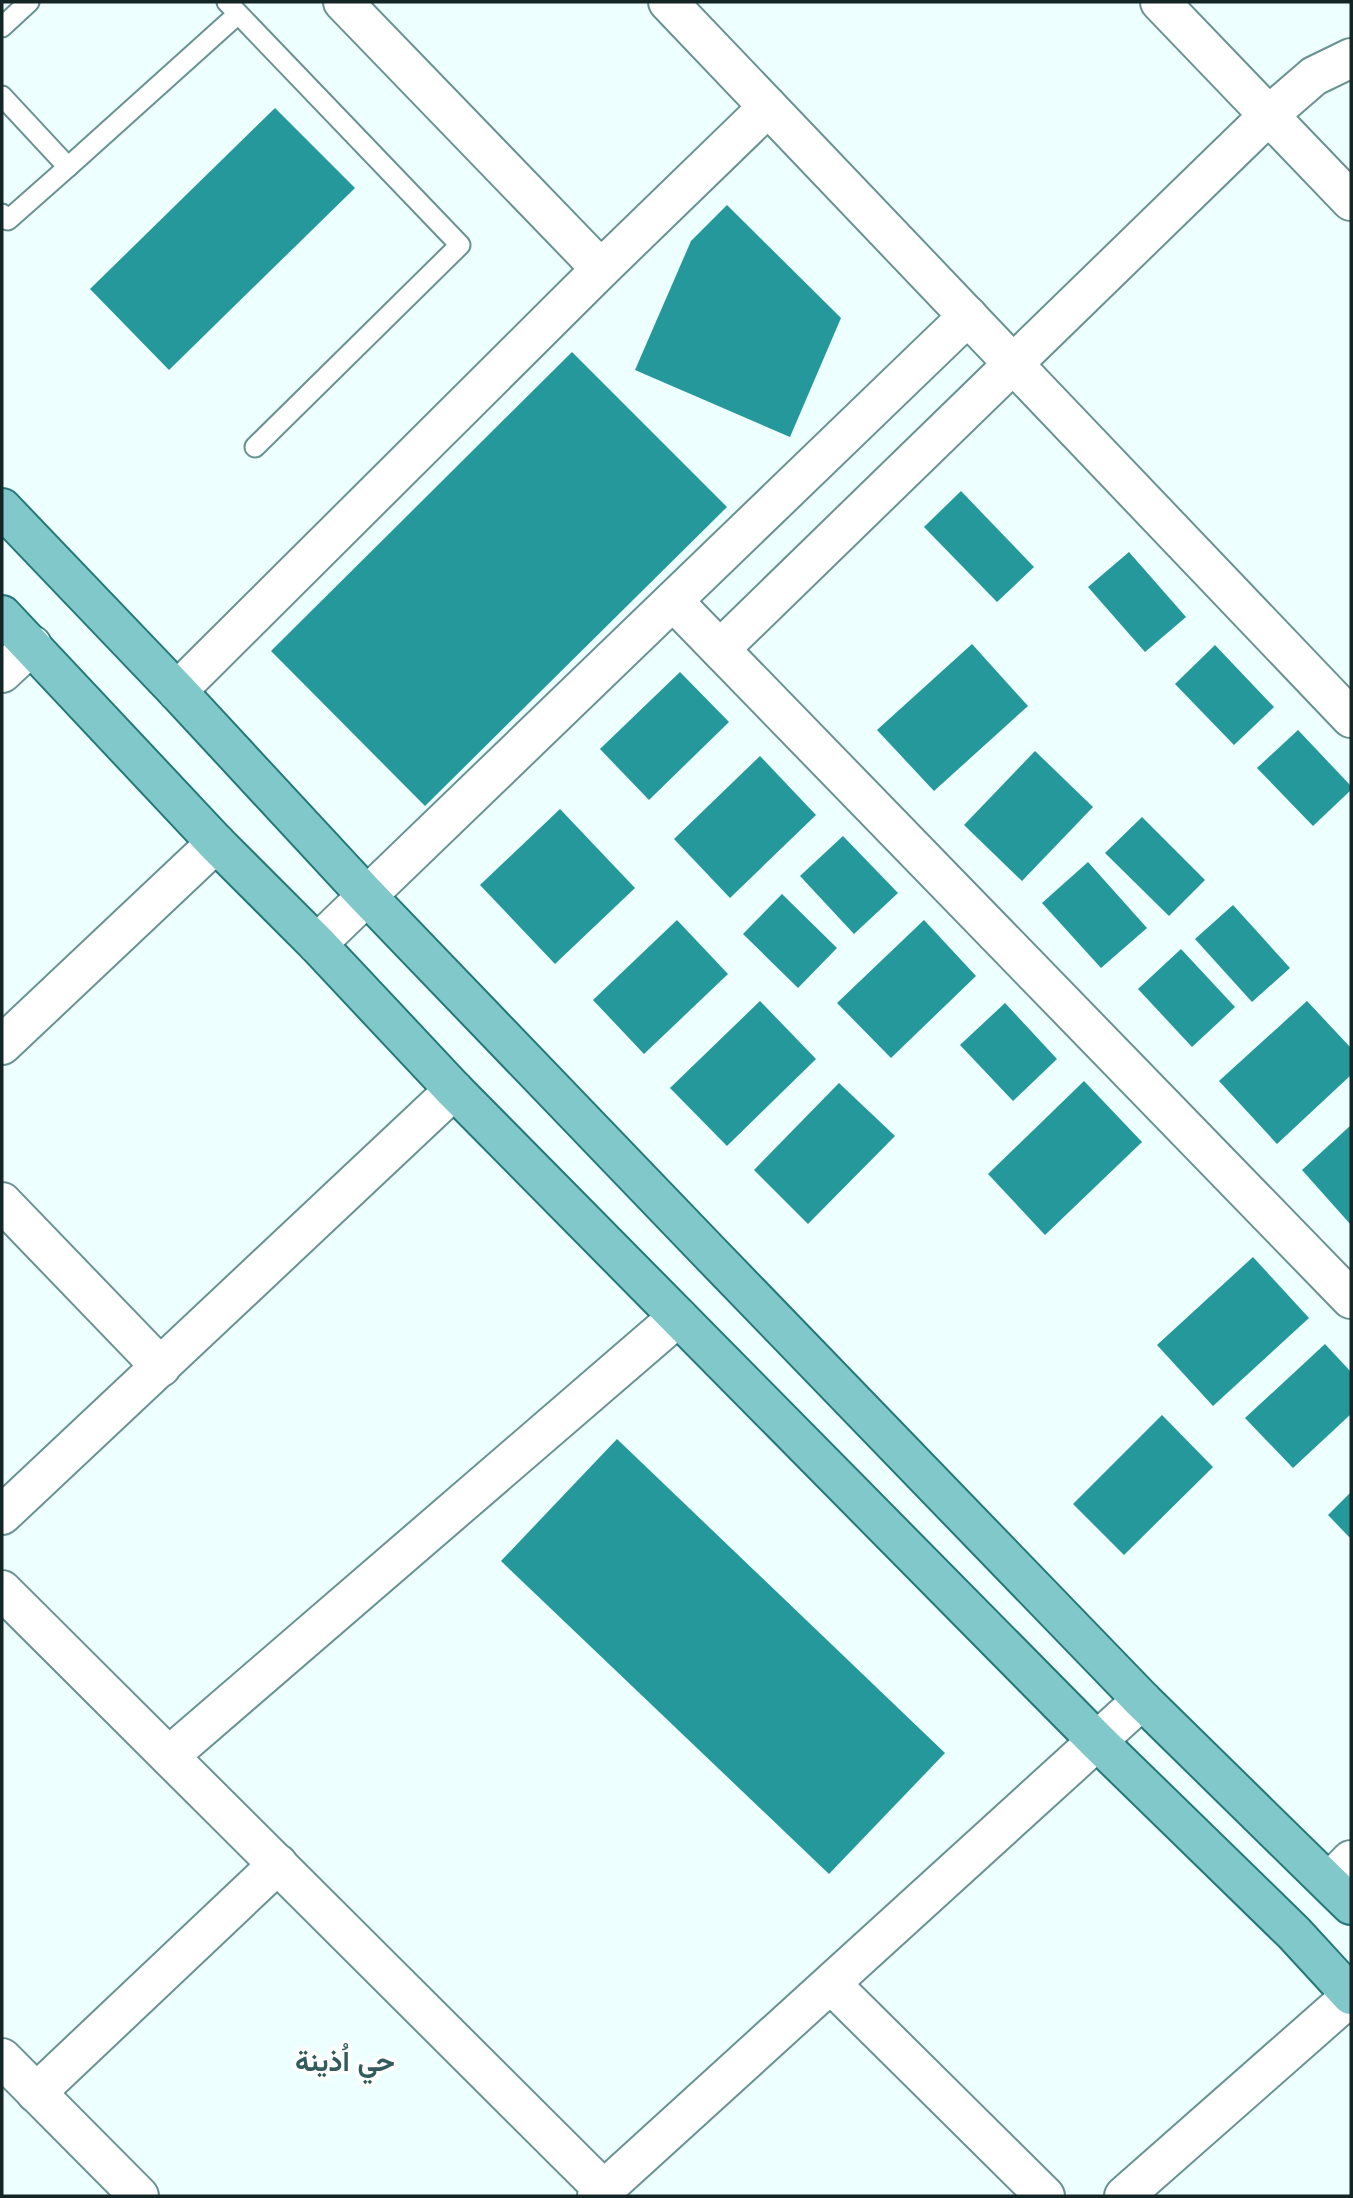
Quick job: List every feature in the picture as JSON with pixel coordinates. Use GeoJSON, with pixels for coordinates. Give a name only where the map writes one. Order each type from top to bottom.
{"type":"FeatureCollection","features":[{"type":"Feature","properties":{"kind":"main road"},"geometry":{"type":"LineString","coordinates":[[2,508],[366,895],[1142,1700],[1344,1882]]}},
{"type":"Feature","properties":{"kind":"main road"},"geometry":{"type":"LineString","coordinates":[[2,615],[216,844],[317,944],[454,1090],[1097,1741],[1294,1933],[1351,1996]]}},
{"type":"Feature","properties":{"kind":"street"},"geometry":{"type":"LineString","coordinates":[[343,2],[601,270]]}},
{"type":"Feature","properties":{"kind":"street"},"geometry":{"type":"LineString","coordinates":[[668,2],[1351,718]]}},
{"type":"Feature","properties":{"kind":"street"},"geometry":{"type":"LineString","coordinates":[[1160,2],[1351,201]]}},
{"type":"Feature","properties":{"kind":"street"},"geometry":{"type":"LineString","coordinates":[[720,649],[1269,115],[1314,76],[1351,58]]}},
{"type":"Feature","properties":{"kind":"street"},"geometry":{"type":"LineString","coordinates":[[177,691],[768,107]]}},
{"type":"Feature","properties":{"kind":"street"},"geometry":{"type":"LineString","coordinates":[[317,944],[968,316]]}},
{"type":"Feature","properties":{"kind":"street"},"geometry":{"type":"LineString","coordinates":[[673,601],[1351,1299]]}},
{"type":"Feature","properties":{"kind":"street"},"geometry":{"type":"LineString","coordinates":[[2,673],[32,645]]}},
{"type":"Feature","properties":{"kind":"street"},"geometry":{"type":"LineString","coordinates":[[2,1045],[216,844]]}},
{"type":"Feature","properties":{"kind":"street"},"geometry":{"type":"LineString","coordinates":[[2,1515],[454,1090]]}},
{"type":"Feature","properties":{"kind":"street"},"geometry":{"type":"LineString","coordinates":[[2,1202],[161,1367]]}},
{"type":"Feature","properties":{"kind":"street"},"geometry":{"type":"LineString","coordinates":[[169,1756],[678,1317]]}},
{"type":"Feature","properties":{"kind":"street"},"geometry":{"type":"LineString","coordinates":[[2,1590],[278,1864],[600,2193],[1142,1700]]}},
{"type":"Feature","properties":{"kind":"street"},"geometry":{"type":"LineString","coordinates":[[36,2093],[278,1864]]}},
{"type":"Feature","properties":{"kind":"street"},"geometry":{"type":"LineString","coordinates":[[831,1984],[1045,2196]]}},
{"type":"Feature","properties":{"kind":"street"},"geometry":{"type":"LineString","coordinates":[[1124,2196],[1351,1996]]}},
{"type":"Feature","properties":{"kind":"street"},"geometry":{"type":"LineString","coordinates":[[2,2058],[139,2196]]}},
{"type":"Feature","properties":{"kind":"lane"},"geometry":{"type":"LineString","coordinates":[[2,27],[29,2]]}},
{"type":"Feature","properties":{"kind":"lane"},"geometry":{"type":"LineString","coordinates":[[2,214],[8,220],[68,167],[233,8],[460,245],[255,447]]}},
{"type":"Feature","properties":{"kind":"lane"},"geometry":{"type":"LineString","coordinates":[[2,96],[68,167]]}},
{"type":"Feature","properties":{"kind":"building"},"geometry":{"type":"Polygon","coordinates":[[[275,108],[355,188],[169,370],[90,289],[275,108]]]}},
{"type":"Feature","properties":{"kind":"building"},"geometry":{"type":"Polygon","coordinates":[[[727,205],[841,318],[790,437],[635,370],[691,241],[727,205]]]}},
{"type":"Feature","properties":{"kind":"building"},"geometry":{"type":"Polygon","coordinates":[[[572,352],[727,507],[425,806],[271,651],[572,352]]]}},
{"type":"Feature","properties":{"kind":"building"},"geometry":{"type":"Polygon","coordinates":[[[961,491],[1034,567],[997,602],[924,527],[961,491]]]}},
{"type":"Feature","properties":{"kind":"building"},"geometry":{"type":"Polygon","coordinates":[[[1129,552],[1186,617],[1145,652],[1088,587],[1129,552]]]}},
{"type":"Feature","properties":{"kind":"building"},"geometry":{"type":"Polygon","coordinates":[[[972,644],[1028,706],[934,791],[877,730],[972,644]]]}},
{"type":"Feature","properties":{"kind":"building"},"geometry":{"type":"Polygon","coordinates":[[[1215,645],[1274,707],[1234,745],[1175,684],[1215,645]]]}},
{"type":"Feature","properties":{"kind":"building"},"geometry":{"type":"Polygon","coordinates":[[[680,672],[729,722],[649,800],[600,749],[680,672]]]}},
{"type":"Feature","properties":{"kind":"building"},"geometry":{"type":"Polygon","coordinates":[[[1298,730],[1351,786],[1351,790],[1313,826],[1257,768],[1298,730]]]}},
{"type":"Feature","properties":{"kind":"building"},"geometry":{"type":"Polygon","coordinates":[[[1035,751],[1093,807],[1022,881],[964,825],[1035,751]]]}},
{"type":"Feature","properties":{"kind":"building"},"geometry":{"type":"Polygon","coordinates":[[[760,756],[816,815],[730,898],[674,839],[760,756]]]}},
{"type":"Feature","properties":{"kind":"building"},"geometry":{"type":"Polygon","coordinates":[[[560,809],[635,888],[555,964],[480,885],[560,809]]]}},
{"type":"Feature","properties":{"kind":"building"},"geometry":{"type":"Polygon","coordinates":[[[1142,817],[1205,880],[1169,916],[1105,853],[1142,817]]]}},
{"type":"Feature","properties":{"kind":"building"},"geometry":{"type":"Polygon","coordinates":[[[843,836],[898,893],[854,934],[800,876],[843,836]]]}},
{"type":"Feature","properties":{"kind":"building"},"geometry":{"type":"Polygon","coordinates":[[[1088,862],[1147,928],[1101,968],[1042,903],[1088,862]]]}},
{"type":"Feature","properties":{"kind":"building"},"geometry":{"type":"Polygon","coordinates":[[[782,894],[837,948],[798,988],[743,934],[782,894]]]}},
{"type":"Feature","properties":{"kind":"building"},"geometry":{"type":"Polygon","coordinates":[[[1233,905],[1290,968],[1252,1002],[1195,939],[1233,905]]]}},
{"type":"Feature","properties":{"kind":"building"},"geometry":{"type":"Polygon","coordinates":[[[677,920],[728,974],[644,1054],[593,1000],[677,920]]]}},
{"type":"Feature","properties":{"kind":"building"},"geometry":{"type":"Polygon","coordinates":[[[924,920],[976,976],[891,1058],[837,1003],[924,920]]]}},
{"type":"Feature","properties":{"kind":"building"},"geometry":{"type":"Polygon","coordinates":[[[1181,949],[1235,1007],[1192,1047],[1138,989],[1181,949]]]}},
{"type":"Feature","properties":{"kind":"building"},"geometry":{"type":"Polygon","coordinates":[[[760,1001],[816,1059],[727,1146],[670,1088],[760,1001]]]}},
{"type":"Feature","properties":{"kind":"building"},"geometry":{"type":"Polygon","coordinates":[[[1307,1001],[1351,1048],[1351,1075],[1277,1144],[1219,1081],[1307,1001]]]}},
{"type":"Feature","properties":{"kind":"building"},"geometry":{"type":"Polygon","coordinates":[[[1005,1003],[1057,1059],[1013,1101],[960,1045],[1005,1003]]]}},
{"type":"Feature","properties":{"kind":"building"},"geometry":{"type":"Polygon","coordinates":[[[1084,1081],[1142,1142],[1045,1235],[988,1174],[1084,1081]]]}},
{"type":"Feature","properties":{"kind":"building"},"geometry":{"type":"Polygon","coordinates":[[[839,1083],[895,1136],[808,1224],[754,1170],[839,1083]]]}},
{"type":"Feature","properties":{"kind":"building"},"geometry":{"type":"Polygon","coordinates":[[[1351,1125],[1351,1225],[1302,1170],[1351,1125]]]}},
{"type":"Feature","properties":{"kind":"building"},"geometry":{"type":"Polygon","coordinates":[[[1253,1257],[1309,1318],[1213,1406],[1157,1345],[1253,1257]]]}},
{"type":"Feature","properties":{"kind":"building"},"geometry":{"type":"Polygon","coordinates":[[[1325,1344],[1351,1372],[1351,1414],[1293,1468],[1245,1418],[1325,1344]]]}},
{"type":"Feature","properties":{"kind":"building"},"geometry":{"type":"Polygon","coordinates":[[[1162,1415],[1213,1467],[1124,1555],[1073,1504],[1162,1415]]]}},
{"type":"Feature","properties":{"kind":"building"},"geometry":{"type":"Polygon","coordinates":[[[617,1439],[945,1753],[829,1874],[501,1561],[617,1439]]]}},
{"type":"Feature","properties":{"kind":"building"},"geometry":{"type":"Polygon","coordinates":[[[1351,1492],[1351,1539],[1328,1515],[1351,1492]]]}},
{"type":"Feature","properties":{"kind":"district","name":"حي اُذينة"},"geometry":{"type":"Point","coordinates":[345,2061]}}]}
